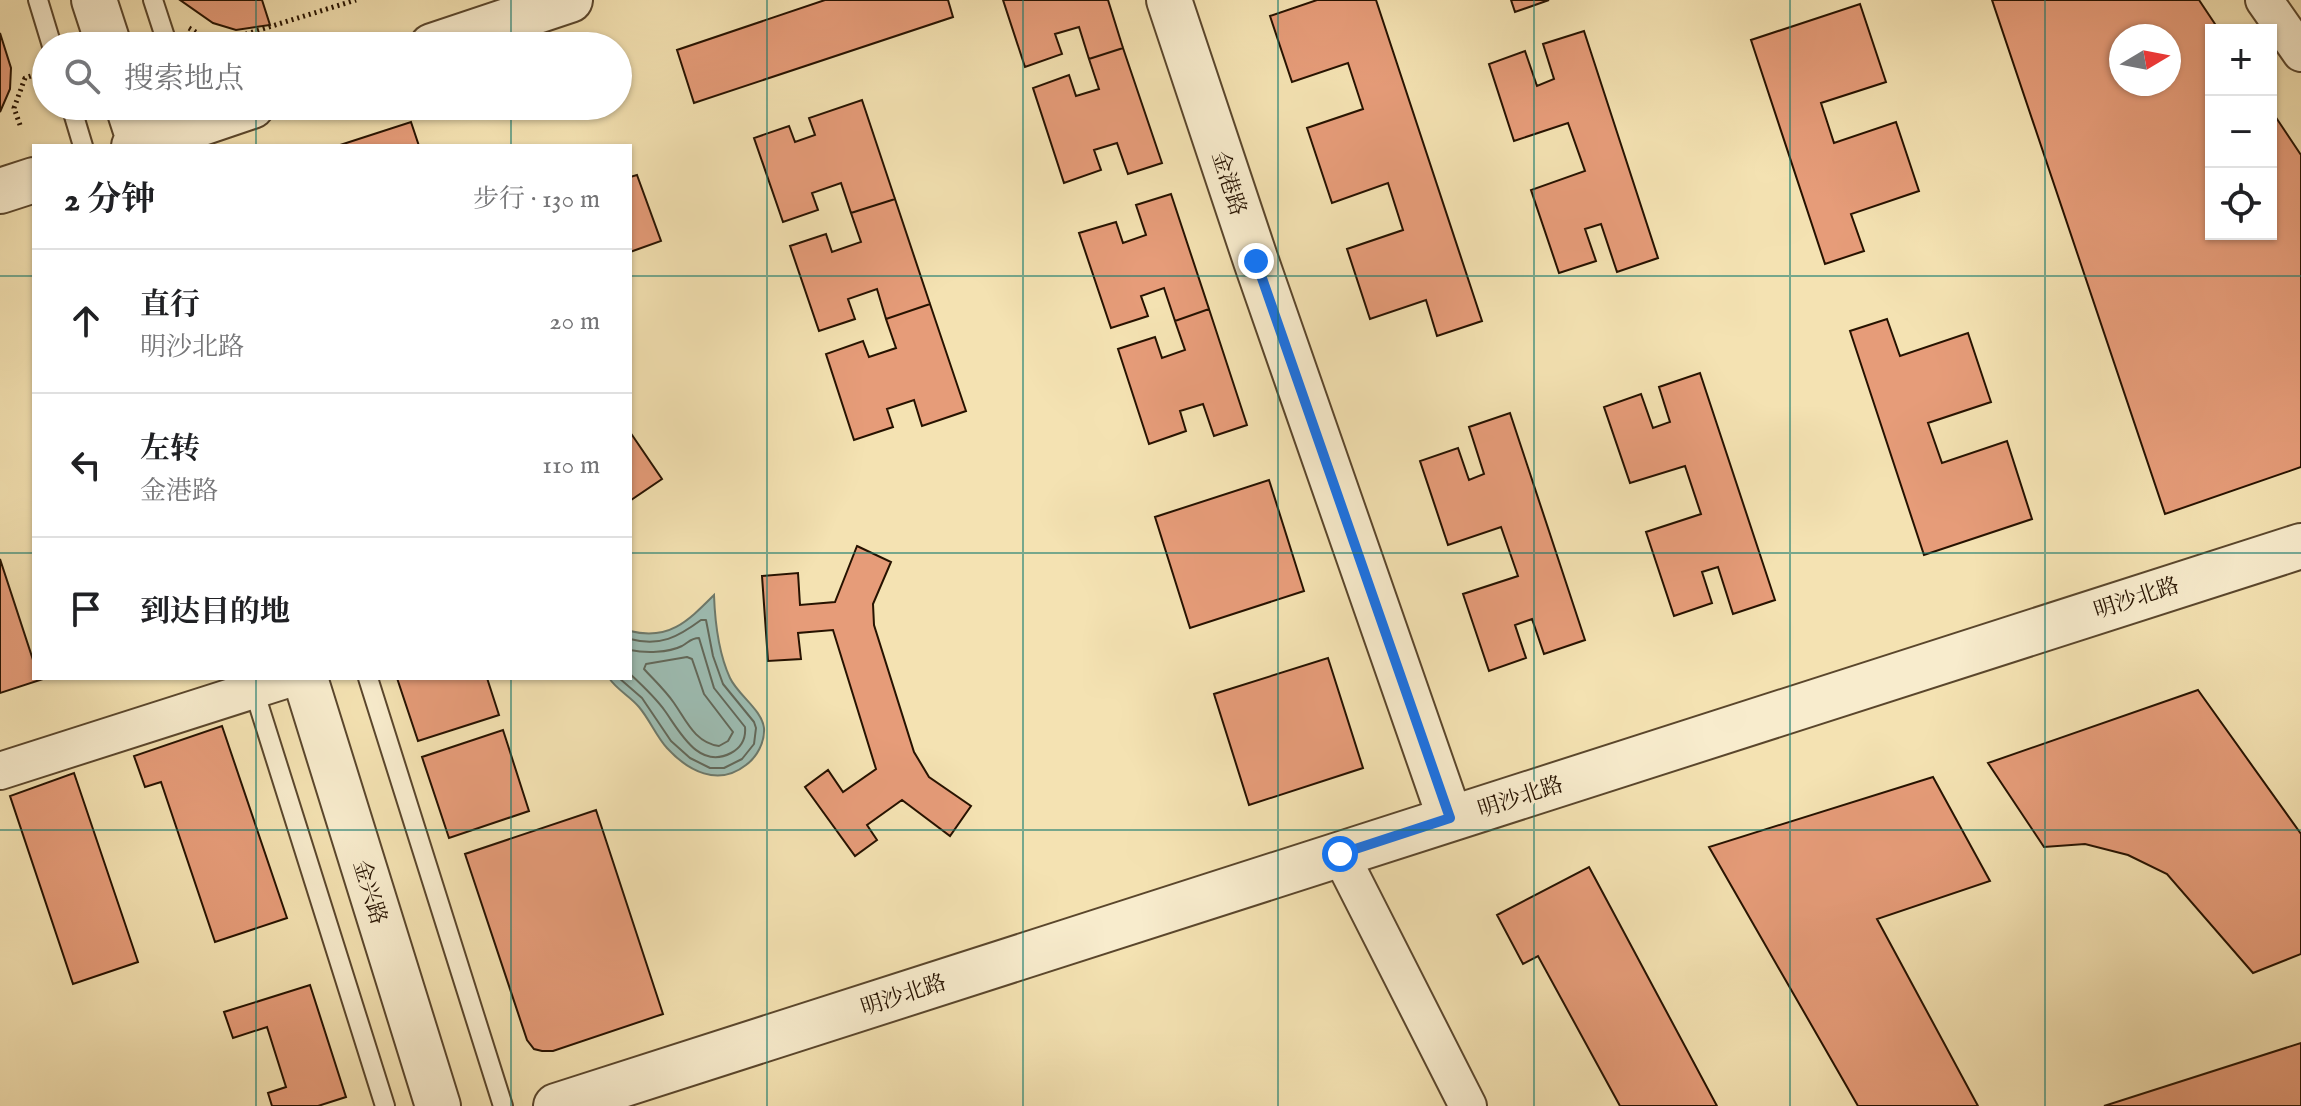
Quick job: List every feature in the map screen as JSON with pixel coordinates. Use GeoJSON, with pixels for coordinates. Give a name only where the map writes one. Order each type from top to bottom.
{"type":"FeatureCollection","features":[{"type":"Feature","properties":{"kind":"street"},"geometry":{"type":"LineString","coordinates":[[94,0],[104,32]]}},
{"type":"Feature","properties":{"kind":"street","name":"金港路"},"geometry":{"type":"LineString","coordinates":[[1169,0],[1256,261],[1450,818]]}},
{"type":"Feature","properties":{"kind":"street"},"geometry":{"type":"LineString","coordinates":[[2264,0],[2301,53]]}},
{"type":"Feature","properties":{"kind":"street"},"geometry":{"type":"LineString","coordinates":[[471,32],[554,2]]}},
{"type":"Feature","properties":{"kind":"street"},"geometry":{"type":"LineString","coordinates":[[136,135],[194,126]]}},
{"type":"Feature","properties":{"kind":"street"},"geometry":{"type":"LineString","coordinates":[[0,191],[32,181]]}},
{"type":"Feature","properties":{"kind":"street","name":"明沙北路"},"geometry":{"type":"LineString","coordinates":[[556,1106],[2301,546]]}},
{"type":"Feature","properties":{"kind":"street"},"geometry":{"type":"LineString","coordinates":[[0,771],[252,684],[278,680]]}},
{"type":"Feature","properties":{"kind":"street","name":"金兴路"},"geometry":{"type":"LineString","coordinates":[[306,680],[438,1106]]}},
{"type":"Feature","properties":{"kind":"street"},"geometry":{"type":"LineString","coordinates":[[1340,854],[1468,1106]]}},
{"type":"Feature","properties":{"kind":"lane"},"geometry":{"type":"LineString","coordinates":[[38,0],[48,32]]}},
{"type":"Feature","properties":{"kind":"lane"},"geometry":{"type":"LineString","coordinates":[[153,0],[163,32]]}},
{"type":"Feature","properties":{"kind":"lane"},"geometry":{"type":"LineString","coordinates":[[75,120],[82,144]]}},
{"type":"Feature","properties":{"kind":"lane"},"geometry":{"type":"LineString","coordinates":[[369,680],[503,1106]]}},
{"type":"Feature","properties":{"kind":"lane"},"geometry":{"type":"LineString","coordinates":[[252,684],[385,1106]]}},
{"type":"Feature","properties":{"kind":"path"},"geometry":{"type":"LineString","coordinates":[[257,32],[356,0]]}},
{"type":"Feature","properties":{"kind":"path"},"geometry":{"type":"LineString","coordinates":[[177,29],[186,26],[196,32]]}},
{"type":"Feature","properties":{"kind":"path"},"geometry":{"type":"LineString","coordinates":[[20,125],[14,108],[25,78],[32,76]]}},
{"type":"Feature","properties":{"kind":"water"},"geometry":{"type":"Polygon","coordinates":[[[714,595],[718,637],[726,668],[734,684],[759,715],[764,728],[762,744],[750,762],[725,775],[704,773],[675,756],[639,707],[611,680],[632,680],[632,631],[667,631],[695,613],[714,595]]]}},
{"type":"Feature","properties":{"kind":"building"},"geometry":{"type":"Polygon","coordinates":[[[180,0],[262,0],[270,25],[236,30],[213,23],[180,0]]]}},
{"type":"Feature","properties":{"kind":"building"},"geometry":{"type":"Polygon","coordinates":[[[825,0],[948,0],[953,17],[694,103],[677,50],[825,0]]]}},
{"type":"Feature","properties":{"kind":"building"},"geometry":{"type":"Polygon","coordinates":[[[1003,0],[1108,0],[1123,48],[1089,59],[1079,27],[1055,34],[1062,54],[1025,67],[1003,0]]]}},
{"type":"Feature","properties":{"kind":"building"},"geometry":{"type":"Polygon","coordinates":[[[1317,0],[1376,0],[1482,321],[1437,336],[1426,300],[1370,319],[1347,249],[1403,230],[1388,183],[1332,203],[1307,128],[1363,109],[1348,63],[1292,82],[1270,16],[1317,0]]]}},
{"type":"Feature","properties":{"kind":"building"},"geometry":{"type":"Polygon","coordinates":[[[1511,0],[1549,0],[1515,12],[1511,0]]]}},
{"type":"Feature","properties":{"kind":"building"},"geometry":{"type":"Polygon","coordinates":[[[1992,0],[2199,0],[2215,24],[2205,24],[2205,240],[2277,240],[2277,119],[2301,155],[2301,467],[2165,514],[1992,0]]]}},
{"type":"Feature","properties":{"kind":"building"},"geometry":{"type":"Polygon","coordinates":[[[1860,4],[1886,82],[1821,103],[1834,143],[1896,122],[1919,191],[1851,214],[1864,251],[1825,264],[1751,40],[1860,4]]]}},
{"type":"Feature","properties":{"kind":"building"},"geometry":{"type":"Polygon","coordinates":[[[1584,31],[1658,258],[1617,272],[1601,224],[1585,229],[1596,261],[1559,273],[1531,190],[1585,171],[1568,123],[1514,141],[1489,64],[1525,51],[1537,86],[1554,79],[1543,44],[1584,31]]]}},
{"type":"Feature","properties":{"kind":"building"},"geometry":{"type":"Polygon","coordinates":[[[0,33],[11,68],[10,89],[0,112],[0,33]]]}},
{"type":"Feature","properties":{"kind":"building"},"geometry":{"type":"Polygon","coordinates":[[[1123,48],[1162,163],[1128,174],[1117,143],[1094,150],[1101,170],[1064,183],[1033,88],[1069,75],[1076,96],[1099,89],[1089,59],[1123,48]]]}},
{"type":"Feature","properties":{"kind":"building"},"geometry":{"type":"Polygon","coordinates":[[[862,100],[895,199],[851,213],[841,183],[812,193],[818,210],[783,222],[754,138],[789,126],[795,142],[815,135],[809,118],[862,100]]]}},
{"type":"Feature","properties":{"kind":"building"},"geometry":{"type":"Polygon","coordinates":[[[411,122],[418,144],[343,144],[411,122]]]}},
{"type":"Feature","properties":{"kind":"building"},"geometry":{"type":"Polygon","coordinates":[[[637,175],[661,241],[632,251],[632,176],[637,175]]]}},
{"type":"Feature","properties":{"kind":"building"},"geometry":{"type":"Polygon","coordinates":[[[1171,194],[1209,309],[1175,321],[1164,288],[1141,296],[1148,316],[1111,328],[1079,233],[1116,222],[1123,243],[1146,235],[1136,205],[1171,194]]]}},
{"type":"Feature","properties":{"kind":"building"},"geometry":{"type":"Polygon","coordinates":[[[895,199],[930,304],[886,319],[877,289],[848,299],[855,319],[819,331],[790,246],[826,234],[832,252],[861,242],[851,213],[895,199]]]}},
{"type":"Feature","properties":{"kind":"building"},"geometry":{"type":"Polygon","coordinates":[[[930,304],[966,411],[922,426],[914,400],[887,409],[893,427],[854,440],[826,354],[863,341],[869,357],[896,348],[886,319],[930,304]]]}},
{"type":"Feature","properties":{"kind":"building"},"geometry":{"type":"Polygon","coordinates":[[[1209,309],[1247,425],[1214,436],[1203,404],[1180,411],[1186,431],[1149,444],[1118,349],[1155,337],[1162,358],[1185,350],[1175,321],[1209,309]]]}},
{"type":"Feature","properties":{"kind":"building"},"geometry":{"type":"Polygon","coordinates":[[[1887,319],[1900,356],[1968,333],[1991,402],[1928,423],[1942,463],[2007,441],[2032,519],[1924,555],[1850,331],[1887,319]]]}},
{"type":"Feature","properties":{"kind":"building"},"geometry":{"type":"Polygon","coordinates":[[[1700,373],[1775,600],[1733,614],[1718,567],[1702,572],[1712,603],[1674,616],[1646,532],[1701,514],[1685,466],[1630,483],[1604,407],[1641,394],[1653,428],[1670,422],[1659,387],[1700,373]]]}},
{"type":"Feature","properties":{"kind":"building"},"geometry":{"type":"Polygon","coordinates":[[[1510,413],[1585,640],[1544,654],[1532,619],[1515,625],[1526,658],[1489,671],[1463,594],[1518,576],[1501,527],[1448,545],[1420,461],[1458,448],[1469,480],[1484,474],[1469,427],[1510,413]]]}},
{"type":"Feature","properties":{"kind":"building"},"geometry":{"type":"Polygon","coordinates":[[[632,435],[662,479],[632,499],[632,435]]]}},
{"type":"Feature","properties":{"kind":"building"},"geometry":{"type":"Polygon","coordinates":[[[1269,480],[1304,591],[1190,628],[1155,517],[1269,480]]]}},
{"type":"Feature","properties":{"kind":"building"},"geometry":{"type":"Polygon","coordinates":[[[857,546],[891,562],[873,604],[874,625],[914,752],[929,777],[971,806],[950,836],[902,800],[867,825],[877,840],[855,856],[805,787],[828,770],[843,792],[876,769],[833,630],[798,633],[801,659],[768,661],[762,576],[798,573],[800,605],[835,602],[857,546]]]}},
{"type":"Feature","properties":{"kind":"building"},"geometry":{"type":"Polygon","coordinates":[[[0,559],[32,657],[32,680],[40,680],[0,693],[0,559]]]}},
{"type":"Feature","properties":{"kind":"building"},"geometry":{"type":"Polygon","coordinates":[[[1328,658],[1363,768],[1249,805],[1214,694],[1328,658]]]}},
{"type":"Feature","properties":{"kind":"building"},"geometry":{"type":"Polygon","coordinates":[[[398,680],[488,680],[499,715],[418,741],[398,680]]]}},
{"type":"Feature","properties":{"kind":"building"},"geometry":{"type":"Polygon","coordinates":[[[2198,690],[2301,834],[2301,954],[2253,973],[2167,874],[2128,855],[2085,844],[2044,847],[1988,763],[2198,690]]]}},
{"type":"Feature","properties":{"kind":"building"},"geometry":{"type":"Polygon","coordinates":[[[222,726],[287,918],[215,942],[161,782],[145,787],[134,756],[222,726]]]}},
{"type":"Feature","properties":{"kind":"building"},"geometry":{"type":"Polygon","coordinates":[[[503,730],[529,811],[449,838],[422,757],[503,730]]]}},
{"type":"Feature","properties":{"kind":"building"},"geometry":{"type":"Polygon","coordinates":[[[74,773],[138,962],[73,984],[10,796],[74,773]]]}},
{"type":"Feature","properties":{"kind":"building"},"geometry":{"type":"Polygon","coordinates":[[[1933,777],[1990,881],[1877,919],[1978,1106],[1858,1106],[1709,847],[1933,777]]]}},
{"type":"Feature","properties":{"kind":"building"},"geometry":{"type":"Polygon","coordinates":[[[596,810],[663,1014],[553,1051],[542,1051],[534,1049],[527,1040],[465,854],[596,810]]]}},
{"type":"Feature","properties":{"kind":"building"},"geometry":{"type":"Polygon","coordinates":[[[1589,867],[1717,1106],[1620,1106],[1538,956],[1523,964],[1497,915],[1589,867]]]}},
{"type":"Feature","properties":{"kind":"building"},"geometry":{"type":"Polygon","coordinates":[[[310,985],[346,1097],[318,1106],[272,1106],[268,1093],[286,1087],[267,1027],[233,1038],[224,1012],[310,985]]]}},
{"type":"Feature","properties":{"kind":"building"},"geometry":{"type":"Polygon","coordinates":[[[2301,1043],[2301,1106],[2104,1106],[2301,1043]]]}},
{"type":"Feature","properties":{"kind":"route"},"geometry":{"type":"LineString","coordinates":[[1256,261],[1450,818],[1340,854]]}}]}
